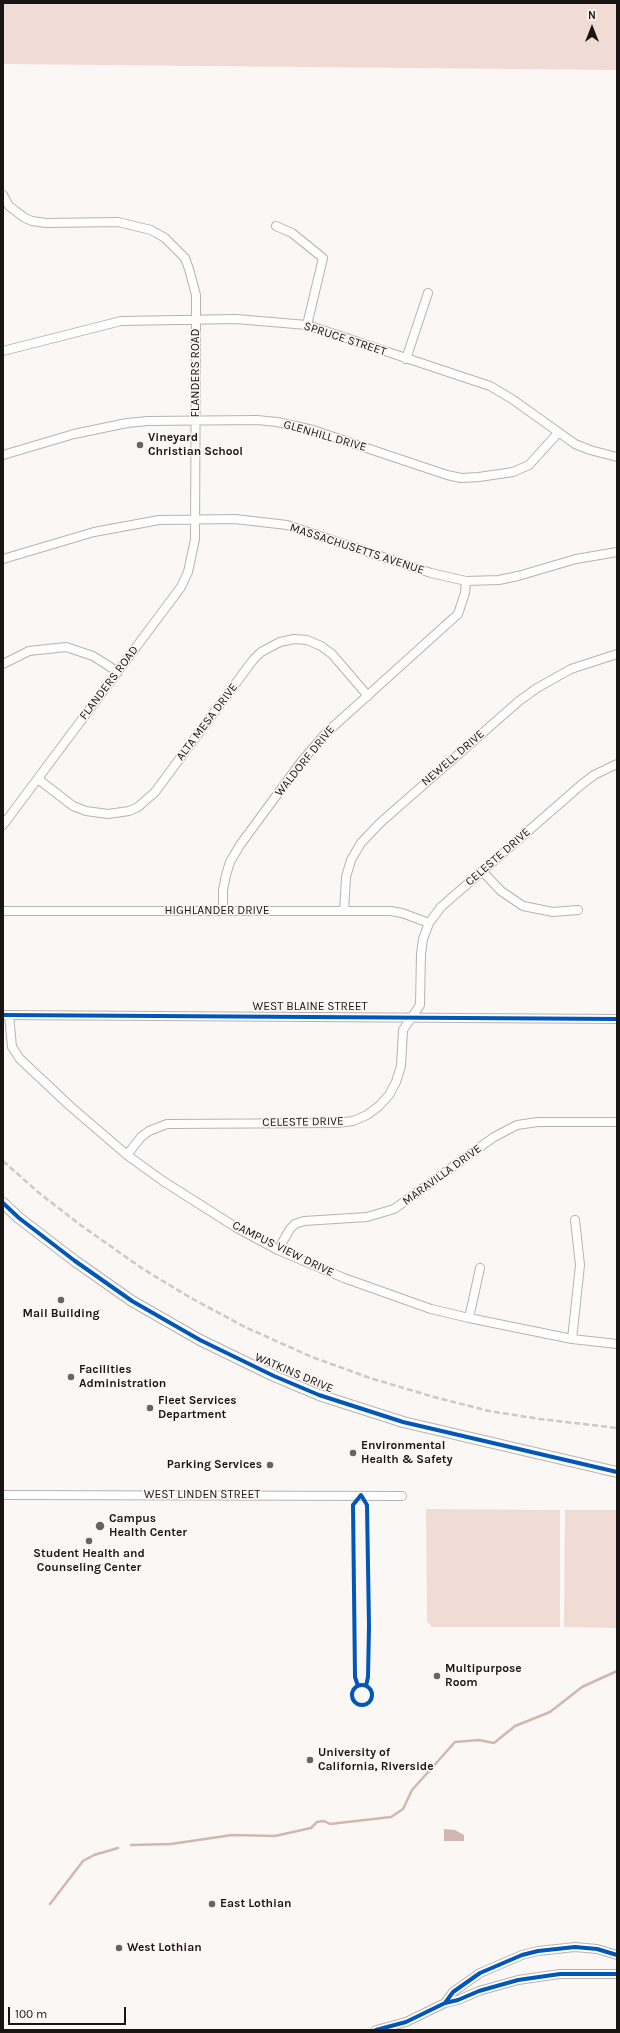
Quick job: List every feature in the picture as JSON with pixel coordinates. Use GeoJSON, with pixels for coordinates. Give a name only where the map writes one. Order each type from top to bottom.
{"type":"FeatureCollection","features":[{"type":"Feature","properties":{"kind":"main road","name":"WATKINS DRIVE"},"geometry":{"type":"LineString","coordinates":[[3,1203],[44,1237],[132,1301],[200,1340],[274,1376],[338,1402],[403,1422],[617,1472]]}},
{"type":"Feature","properties":{"kind":"street","name":"FLANDERS ROAD"},"geometry":{"type":"LineString","coordinates":[[3,195],[9,206],[25,218],[32,221],[46,223],[118,222],[151,230],[165,238],[185,258],[196,296],[195,520],[194,548],[186,577],[181,587],[3,825]]}},
{"type":"Feature","properties":{"kind":"street"},"geometry":{"type":"LineString","coordinates":[[276,226],[292,233],[323,258],[307,325]]}},
{"type":"Feature","properties":{"kind":"street"},"geometry":{"type":"LineString","coordinates":[[406,359],[428,293]]}},
{"type":"Feature","properties":{"kind":"street","name":"SPRUCE STREET"},"geometry":{"type":"LineString","coordinates":[[3,351],[121,321],[261,320],[307,325],[490,386],[512,399],[575,444],[590,450],[617,457]]}},
{"type":"Feature","properties":{"kind":"street","name":"GLENHILL DRIVE"},"geometry":{"type":"LineString","coordinates":[[3,455],[74,434],[127,423],[196,420],[257,420],[295,425],[447,475],[461,478],[499,475],[529,465],[558,433]]}},
{"type":"Feature","properties":{"kind":"street","name":"MASSACHUSETTS AVENUE"},"geometry":{"type":"LineString","coordinates":[[3,559],[94,532],[133,524],[159,520],[235,519],[287,525],[431,573],[466,581],[499,580],[576,559],[617,552]]}},
{"type":"Feature","properties":{"kind":"street","name":"WALDORF DRIVE"},"geometry":{"type":"LineString","coordinates":[[223,911],[226,875],[238,849],[301,762],[325,734],[458,614],[465,593],[466,581]]}},
{"type":"Feature","properties":{"kind":"street","name":"ALTA MESA DRIVE"},"geometry":{"type":"LineString","coordinates":[[38,779],[73,806],[86,811],[108,814],[129,811],[138,807],[155,792],[253,660],[261,652],[280,642],[294,639],[307,640],[321,646],[332,654],[368,696]]}},
{"type":"Feature","properties":{"kind":"street"},"geometry":{"type":"LineString","coordinates":[[3,664],[29,650],[66,647],[93,656],[118,672]]}},
{"type":"Feature","properties":{"kind":"street","name":"NEWELL DRIVE"},"geometry":{"type":"LineString","coordinates":[[344,911],[346,877],[351,860],[361,843],[380,823],[507,711],[537,688],[576,667],[617,654]]}},
{"type":"Feature","properties":{"kind":"street","name":"CELESTE DRIVE"},"geometry":{"type":"LineString","coordinates":[[127,1155],[141,1137],[149,1131],[167,1124],[336,1123],[353,1121],[367,1115],[389,1095],[396,1082],[402,1060],[403,1030],[420,1005],[421,954],[423,939],[429,923],[441,907],[581,785],[594,775],[617,764]]}},
{"type":"Feature","properties":{"kind":"street"},"geometry":{"type":"LineString","coordinates":[[482,871],[501,891],[523,906],[553,912],[578,910]]}},
{"type":"Feature","properties":{"kind":"street","name":"HIGHLANDER DRIVE"},"geometry":{"type":"LineString","coordinates":[[3,911],[391,911],[402,913],[429,923]]}},
{"type":"Feature","properties":{"kind":"street","name":"WEST BLAINE STREET"},"geometry":{"type":"LineString","coordinates":[[6,1015],[617,1019]]}},
{"type":"Feature","properties":{"kind":"street","name":"CAMPUS VIEW DRIVE"},"geometry":{"type":"LineString","coordinates":[[6,1015],[12,1047],[20,1059],[70,1106],[127,1155],[198,1204],[237,1228],[278,1250],[344,1278],[392,1296],[469,1318],[572,1339],[617,1344]]}},
{"type":"Feature","properties":{"kind":"street","name":"MARAVILLA DRIVE"},"geometry":{"type":"LineString","coordinates":[[278,1250],[290,1229],[304,1220],[367,1217],[394,1209],[490,1141],[517,1125],[538,1122],[617,1122]]}},
{"type":"Feature","properties":{"kind":"street"},"geometry":{"type":"LineString","coordinates":[[572,1339],[580,1265],[575,1220]]}},
{"type":"Feature","properties":{"kind":"street"},"geometry":{"type":"LineString","coordinates":[[469,1318],[480,1268]]}},
{"type":"Feature","properties":{"kind":"street","name":"WEST LINDEN STREET"},"geometry":{"type":"LineString","coordinates":[[3,1495],[402,1496]]}},
{"type":"Feature","properties":{"kind":"street"},"geometry":{"type":"LineString","coordinates":[[445,2003],[454,1992],[473,1978],[493,1966],[522,1955],[558,1948],[575,1947],[596,1949],[617,1956]]}},
{"type":"Feature","properties":{"kind":"street"},"geometry":{"type":"LineString","coordinates":[[376,2030],[406,2022],[445,2003],[458,2000],[497,1985],[546,1975],[617,1974]]}},
{"type":"Feature","properties":{"kind":"shaded area"},"geometry":{"type":"Polygon","coordinates":[[[3,3],[617,3],[617,70],[3,64],[3,3]]]}},
{"type":"Feature","properties":{"kind":"shaded area"},"geometry":{"type":"Polygon","coordinates":[[[426,1509],[560,1510],[560,1627],[432,1627],[427,1621],[426,1509]]]}},
{"type":"Feature","properties":{"kind":"shaded area"},"geometry":{"type":"Polygon","coordinates":[[[565,1510],[617,1510],[617,1628],[564,1627],[565,1510]]]}},
{"type":"Feature","properties":{"kind":"shaded area"},"geometry":{"type":"Polygon","coordinates":[[[444,1829],[455,1830],[464,1835],[464,1841],[444,1841],[444,1829]]]}},
{"type":"Feature","properties":{"kind":"waterway"},"geometry":{"type":"LineString","coordinates":[[131,1845],[171,1844],[232,1835],[275,1836],[311,1828],[317,1822],[324,1821],[330,1824],[391,1817],[403,1809],[412,1790],[455,1742],[479,1740],[494,1743],[515,1726],[550,1712],[582,1687],[617,1671]]}},
{"type":"Feature","properties":{"kind":"waterway"},"geometry":{"type":"LineString","coordinates":[[50,1904],[83,1861],[94,1855],[118,1848]]}},
{"type":"Feature","properties":{"kind":"railway"},"geometry":{"type":"LineString","coordinates":[[3,1161],[38,1192],[79,1224],[143,1269],[191,1298],[245,1327],[312,1357],[370,1378],[434,1397],[489,1411],[540,1419],[617,1428]]}},
{"type":"Feature","properties":{"kind":"cycle path"},"geometry":{"type":"LineString","coordinates":[[3,1015],[617,1019]]}},
{"type":"Feature","properties":{"kind":"cycle path"},"geometry":{"type":"LineString","coordinates":[[3,1203],[19,1218],[75,1261],[132,1301],[200,1340],[274,1376],[319,1395],[403,1422],[617,1472]]}},
{"type":"Feature","properties":{"kind":"cycle path"},"geometry":{"type":"LineString","coordinates":[[358,1686],[355,1677],[353,1505],[361,1495],[367,1505],[369,1626],[368,1677],[366,1686]]}},
{"type":"Feature","properties":{"kind":"cycle path"},"geometry":{"type":"LineString","coordinates":[[358,1685],[366,1685],[372,1691],[372,1695],[372,1699],[366,1705],[358,1705],[352,1699],[352,1691],[358,1685]]}},
{"type":"Feature","properties":{"kind":"cycle path"},"geometry":{"type":"LineString","coordinates":[[445,2003],[453,1992],[480,1973],[522,1955],[538,1951],[575,1947],[597,1949],[617,1955]]}},
{"type":"Feature","properties":{"kind":"cycle path"},"geometry":{"type":"LineString","coordinates":[[376,2030],[406,2022],[445,2003],[458,2000],[479,1991],[518,1980],[560,1974],[617,1974]]}},
{"type":"Feature","properties":{"kind":"place","name":"Vineyard Christian School"},"geometry":{"type":"Point","coordinates":[140,445]}},
{"type":"Feature","properties":{"kind":"place","name":"Mail Building"},"geometry":{"type":"Point","coordinates":[61,1300]}},
{"type":"Feature","properties":{"kind":"place","name":"Facilities Administration"},"geometry":{"type":"Point","coordinates":[71,1377]}},
{"type":"Feature","properties":{"kind":"place","name":"Fleet Services Department"},"geometry":{"type":"Point","coordinates":[150,1408]}},
{"type":"Feature","properties":{"kind":"place","name":"Environmental Health & Safety"},"geometry":{"type":"Point","coordinates":[353,1453]}},
{"type":"Feature","properties":{"kind":"place","name":"Parking Services"},"geometry":{"type":"Point","coordinates":[270,1465]}},
{"type":"Feature","properties":{"kind":"place","name":"Campus Health Center"},"geometry":{"type":"Point","coordinates":[100,1526]}},
{"type":"Feature","properties":{"kind":"place","name":"Student Health and Counseling Center"},"geometry":{"type":"Point","coordinates":[89,1541]}},
{"type":"Feature","properties":{"kind":"place","name":"Multipurpose Room"},"geometry":{"type":"Point","coordinates":[437,1676]}},
{"type":"Feature","properties":{"kind":"place","name":"University of California, Riverside"},"geometry":{"type":"Point","coordinates":[310,1760]}},
{"type":"Feature","properties":{"kind":"place","name":"East Lothian"},"geometry":{"type":"Point","coordinates":[212,1904]}},
{"type":"Feature","properties":{"kind":"place","name":"West Lothian"},"geometry":{"type":"Point","coordinates":[119,1948]}}]}
